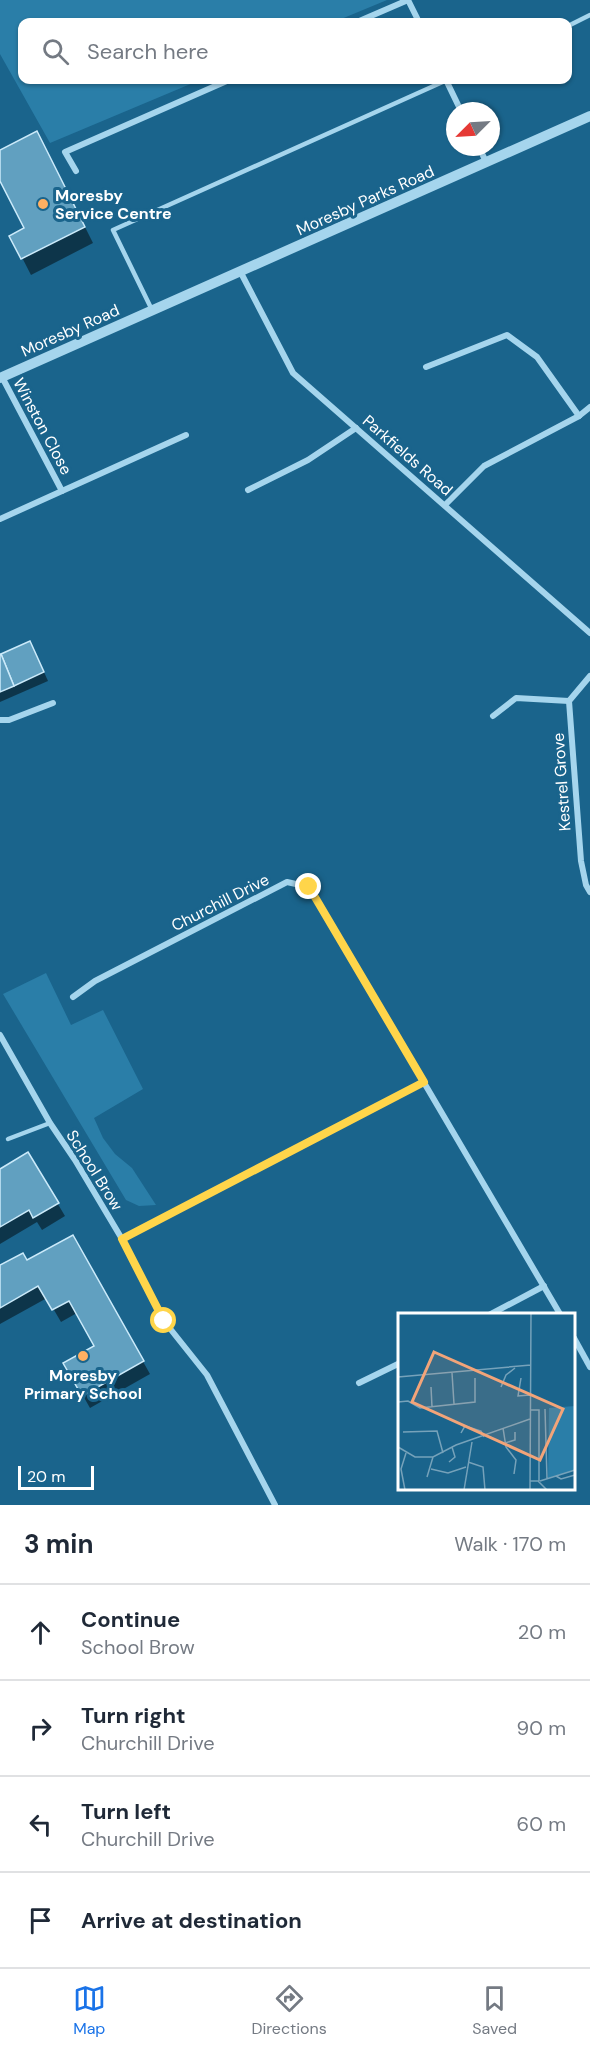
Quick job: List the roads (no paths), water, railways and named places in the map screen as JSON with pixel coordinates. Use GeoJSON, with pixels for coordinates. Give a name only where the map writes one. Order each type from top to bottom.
{"type":"FeatureCollection","features":[{"type":"Feature","properties":{"kind":"street"},"geometry":{"type":"LineString","coordinates":[[366,18],[408,0],[417,18]]}},
{"type":"Feature","properties":{"kind":"street"},"geometry":{"type":"LineString","coordinates":[[76,171],[65,152],[220,84]]}},
{"type":"Feature","properties":{"kind":"street"},"geometry":{"type":"LineString","coordinates":[[449,84],[457,102]]}},
{"type":"Feature","properties":{"kind":"street","name":"Moresby Parks Road"},"geometry":{"type":"LineString","coordinates":[[152,310],[590,116]]}},
{"type":"Feature","properties":{"kind":"street"},"geometry":{"type":"LineString","coordinates":[[483,156],[486,162]]}},
{"type":"Feature","properties":{"kind":"street","name":"Parkfields Road"},"geometry":{"type":"LineString","coordinates":[[240,271],[293,373],[590,633]]}},
{"type":"Feature","properties":{"kind":"street","name":"Moresby Road"},"geometry":{"type":"LineString","coordinates":[[1,377],[152,310]]}},
{"type":"Feature","properties":{"kind":"street"},"geometry":{"type":"LineString","coordinates":[[426,367],[507,335],[537,357],[579,416]]}},
{"type":"Feature","properties":{"kind":"street","name":"Winston Close"},"geometry":{"type":"LineString","coordinates":[[0,519],[62,491],[1,377]]}},
{"type":"Feature","properties":{"kind":"street"},"geometry":{"type":"LineString","coordinates":[[445,505],[484,466],[579,416],[590,407]]}},
{"type":"Feature","properties":{"kind":"street"},"geometry":{"type":"LineString","coordinates":[[248,490],[308,460],[357,428]]}},
{"type":"Feature","properties":{"kind":"street"},"geometry":{"type":"LineString","coordinates":[[62,491],[186,435]]}},
{"type":"Feature","properties":{"kind":"street"},"geometry":{"type":"LineString","coordinates":[[493,716],[516,698],[569,701],[590,676]]}},
{"type":"Feature","properties":{"kind":"street","name":"Kestrel Grove"},"geometry":{"type":"LineString","coordinates":[[569,701],[581,861],[586,885],[590,892]]}},
{"type":"Feature","properties":{"kind":"street"},"geometry":{"type":"LineString","coordinates":[[0,720],[9,720],[53,703]]}},
{"type":"Feature","properties":{"kind":"street","name":"Churchill Drive"},"geometry":{"type":"LineString","coordinates":[[73,997],[95,981],[287,882],[309,887],[559,1313]]}},
{"type":"Feature","properties":{"kind":"street","name":"School Brow"},"geometry":{"type":"LineString","coordinates":[[0,1035],[50,1123],[122,1239],[164,1321],[207,1375],[275,1505]]}},
{"type":"Feature","properties":{"kind":"street"},"geometry":{"type":"LineString","coordinates":[[122,1239],[424,1082]]}},
{"type":"Feature","properties":{"kind":"street"},"geometry":{"type":"LineString","coordinates":[[492,1313],[544,1286]]}},
{"type":"Feature","properties":{"kind":"street"},"geometry":{"type":"LineString","coordinates":[[575,1341],[590,1367]]}},
{"type":"Feature","properties":{"kind":"street"},"geometry":{"type":"LineString","coordinates":[[359,1383],[398,1364]]}},
{"type":"Feature","properties":{"kind":"lane"},"geometry":{"type":"LineString","coordinates":[[572,24],[590,15]]}},
{"type":"Feature","properties":{"kind":"lane"},"geometry":{"type":"LineString","coordinates":[[152,310],[113,230],[438,84]]}},
{"type":"Feature","properties":{"kind":"lane"},"geometry":{"type":"LineString","coordinates":[[8,1139],[50,1123]]}},
{"type":"Feature","properties":{"kind":"place","name":"Moresby Service Centre"},"geometry":{"type":"Point","coordinates":[43,204]}},
{"type":"Feature","properties":{"kind":"place","name":"Moresby Primary School"},"geometry":{"type":"Point","coordinates":[83,1356]}}]}
